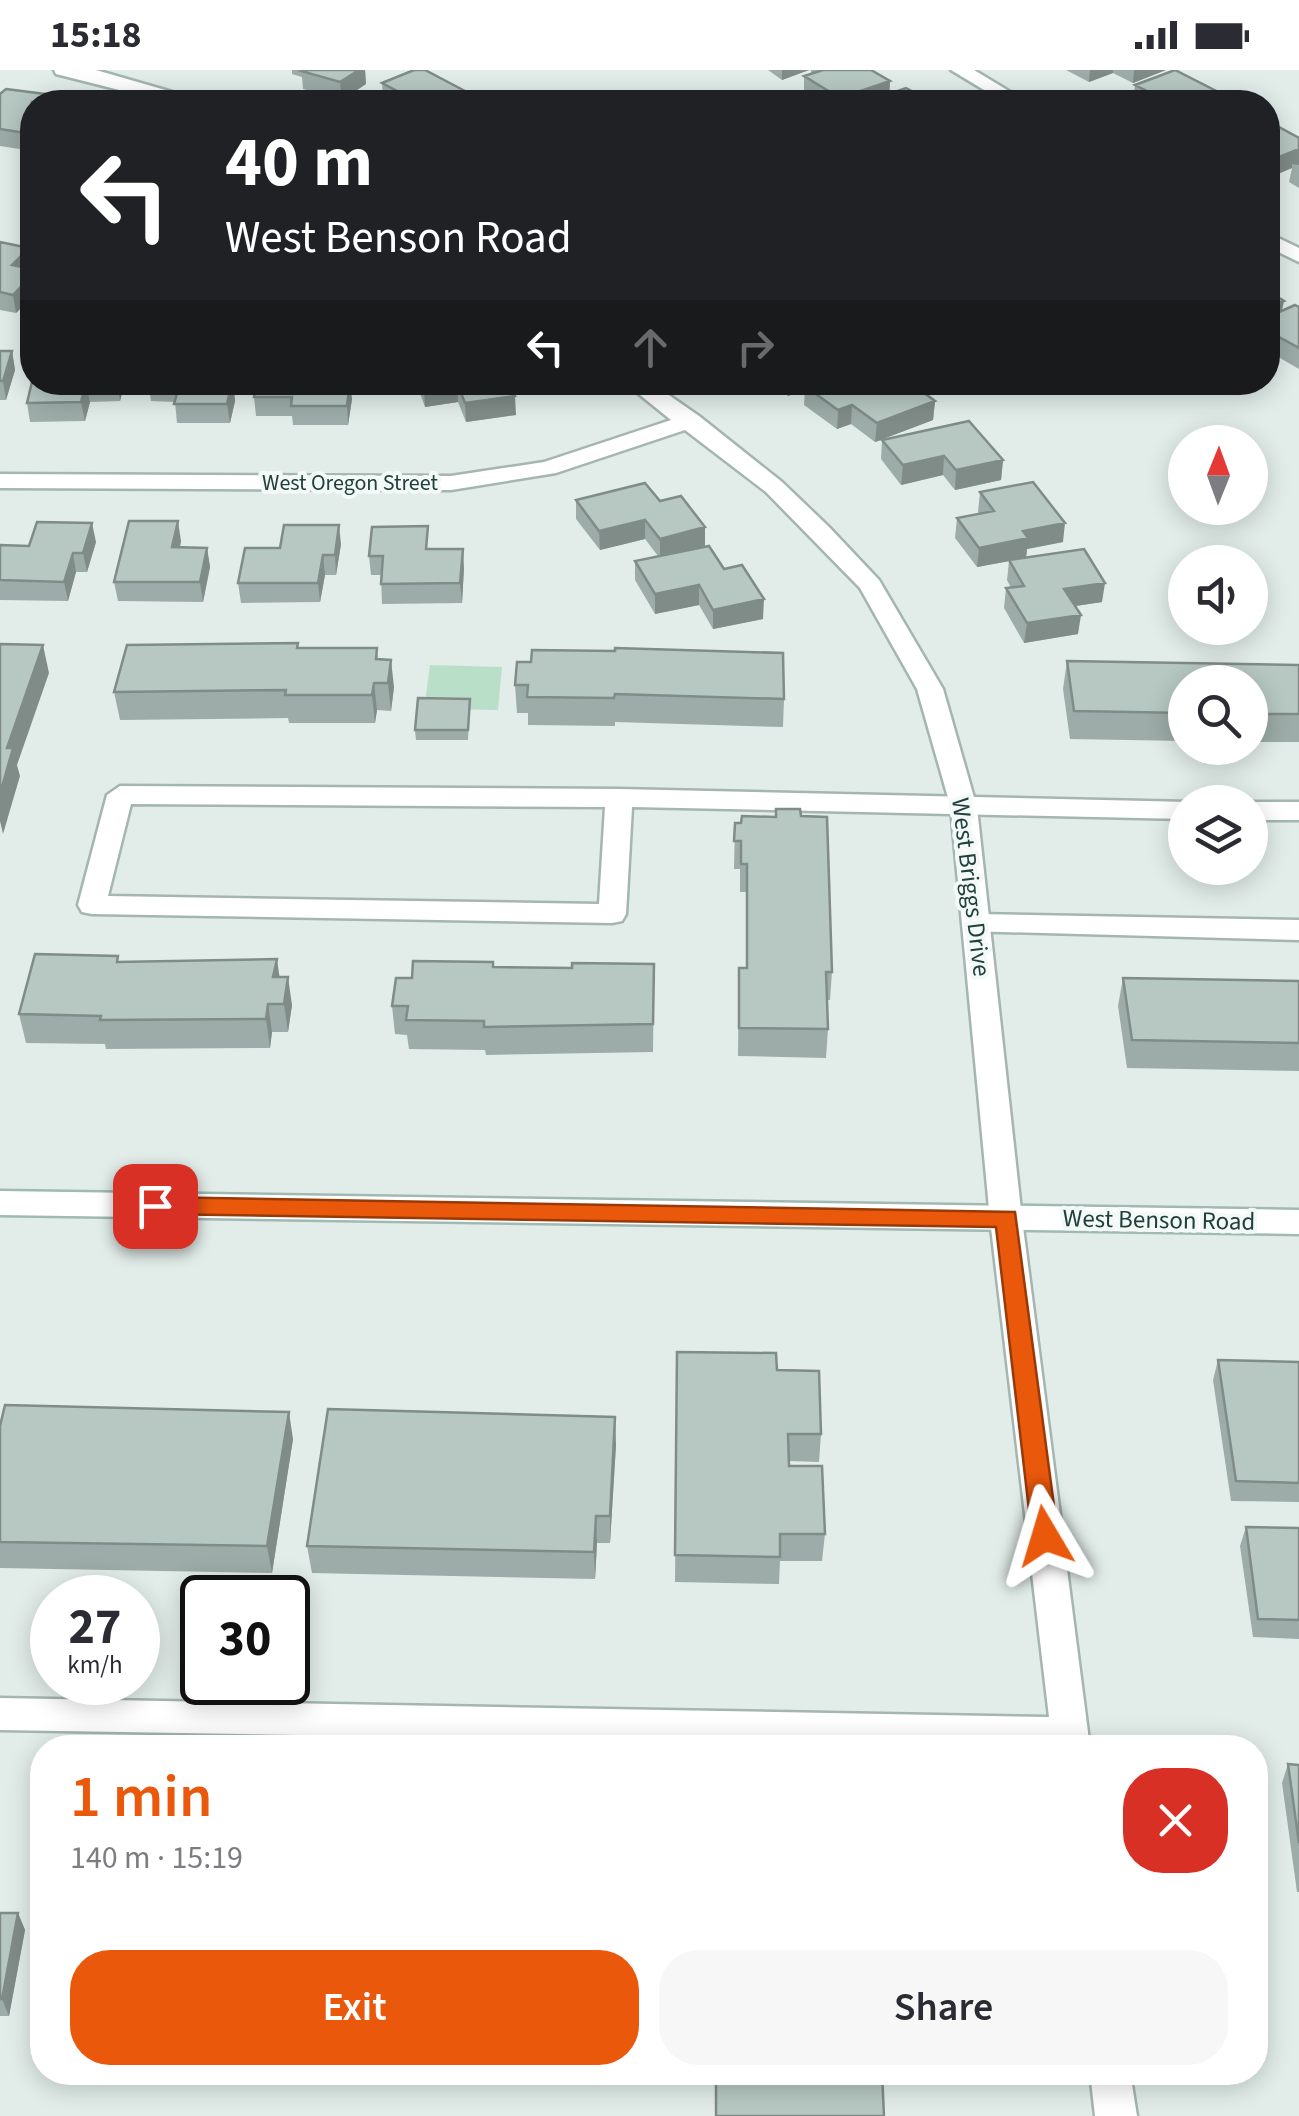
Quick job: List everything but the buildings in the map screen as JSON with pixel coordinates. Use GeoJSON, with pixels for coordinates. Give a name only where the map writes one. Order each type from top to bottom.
{"type":"FeatureCollection","features":[{"type":"Feature","properties":{"kind":"street"},"geometry":{"type":"LineString","coordinates":[[63,70],[140,90]]}},
{"type":"Feature","properties":{"kind":"street"},"geometry":{"type":"LineString","coordinates":[[960,70],[996,90]]}},
{"type":"Feature","properties":{"kind":"street","name":"West Briggs Drive"},"geometry":{"type":"LineString","coordinates":[[654,395],[774,487],[870,585],[930,689],[964,808],[1006,1218],[1069,1735]]}},
{"type":"Feature","properties":{"kind":"street","name":"West Oregon Street"},"geometry":{"type":"LineString","coordinates":[[0,480],[451,483],[548,468],[691,422]]}},
{"type":"Feature","properties":{"kind":"street"},"geometry":{"type":"LineString","coordinates":[[619,798],[612,914],[92,905],[120,795],[619,798],[1168,810]]}},
{"type":"Feature","properties":{"kind":"street"},"geometry":{"type":"LineString","coordinates":[[1268,811],[1299,811]]}},
{"type":"Feature","properties":{"kind":"street"},"geometry":{"type":"LineString","coordinates":[[977,924],[1299,930]]}},
{"type":"Feature","properties":{"kind":"street","name":"West Benson Road"},"geometry":{"type":"LineString","coordinates":[[0,1203],[1299,1222]]}},
{"type":"Feature","properties":{"kind":"street"},"geometry":{"type":"LineString","coordinates":[[0,1714],[832,1735]]}},
{"type":"Feature","properties":{"kind":"street"},"geometry":{"type":"LineString","coordinates":[[1112,2085],[1116,2116]]}},
{"type":"Feature","properties":{"kind":"green space"},"geometry":{"type":"Polygon","coordinates":[[[430,665],[502,667],[498,710],[424,709],[430,665]]]}},
{"type":"Feature","properties":{"kind":"route"},"geometry":{"type":"LineString","coordinates":[[155,1206],[1006,1218],[1045,1536]]}}]}
